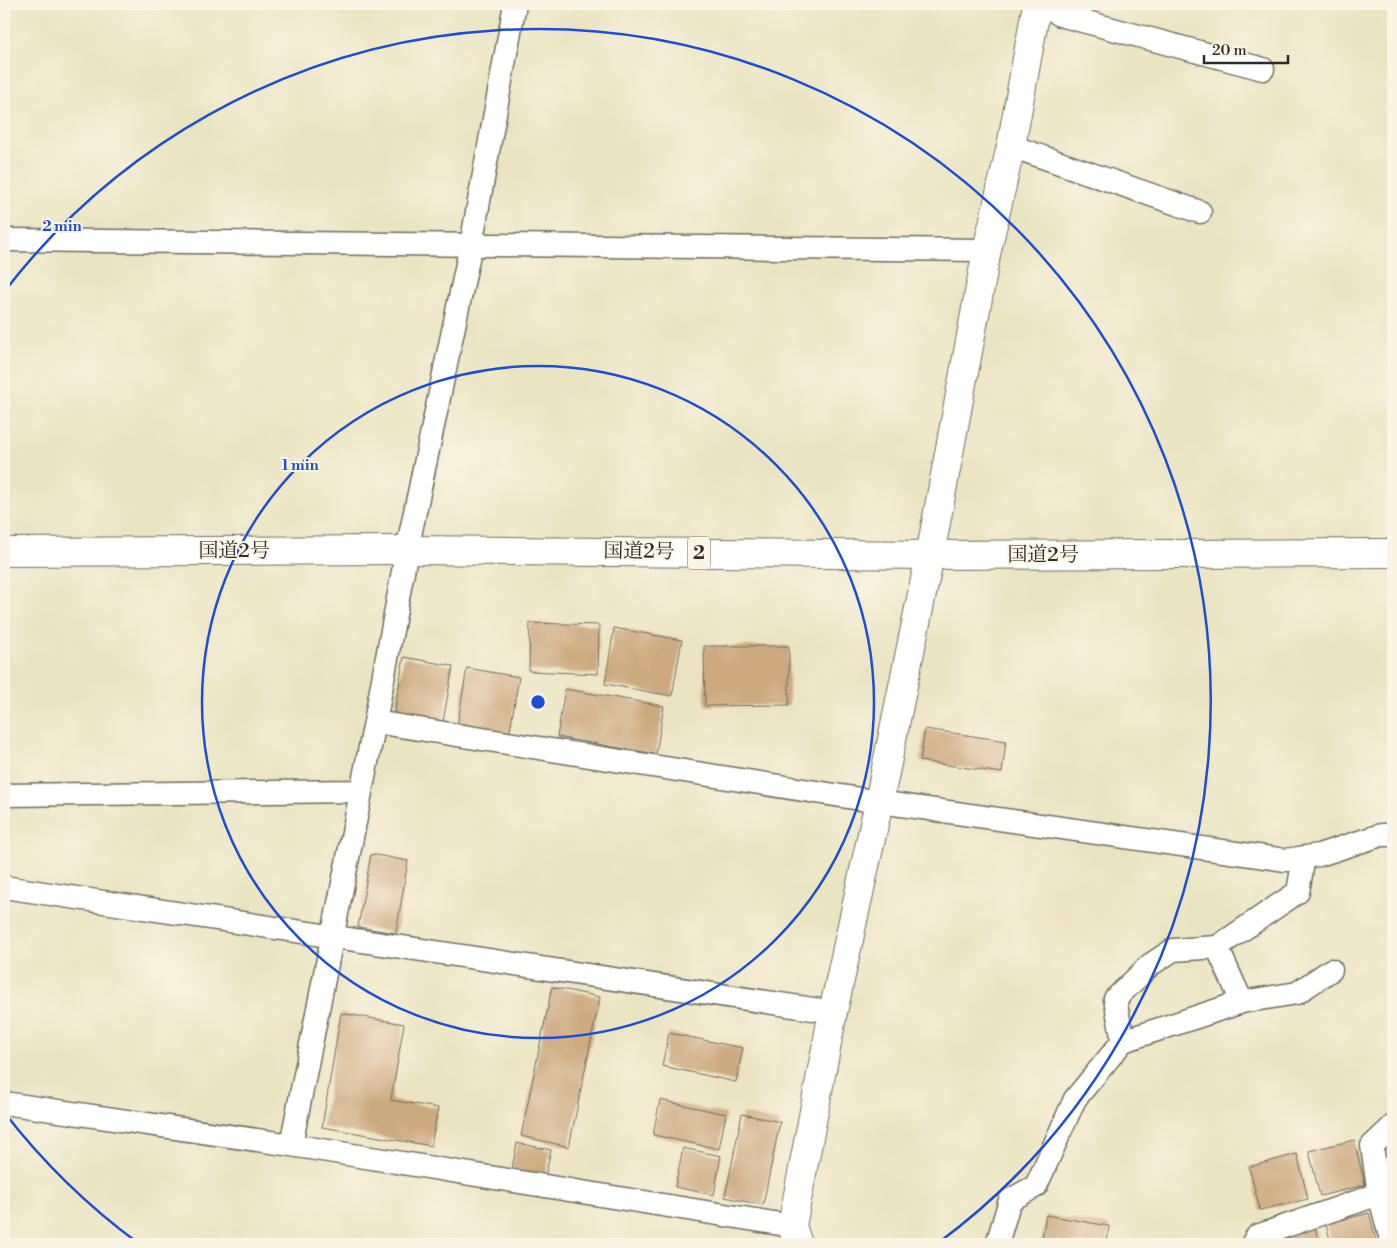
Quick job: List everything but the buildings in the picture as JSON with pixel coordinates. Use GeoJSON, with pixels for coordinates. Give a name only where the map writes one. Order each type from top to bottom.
{"type":"FeatureCollection","features":[{"type":"Feature","properties":{"kind":"main road"},"geometry":{"type":"LineString","coordinates":[[795,1235],[833,1012],[930,556],[986,250],[1011,146],[1037,4]]}},
{"type":"Feature","properties":{"kind":"main road","name":"国道2号"},"geometry":{"type":"LineString","coordinates":[[4,552],[407,550],[930,556],[1393,553]]}},
{"type":"Feature","properties":{"kind":"street"},"geometry":{"type":"LineString","coordinates":[[291,1145],[375,722],[407,550],[470,246],[515,4]]}},
{"type":"Feature","properties":{"kind":"street"},"geometry":{"type":"LineString","coordinates":[[1046,4],[1060,14],[1264,69]]}},
{"type":"Feature","properties":{"kind":"street"},"geometry":{"type":"LineString","coordinates":[[1011,146],[1200,212]]}},
{"type":"Feature","properties":{"kind":"street"},"geometry":{"type":"LineString","coordinates":[[4,240],[986,250]]}},
{"type":"Feature","properties":{"kind":"street"},"geometry":{"type":"LineString","coordinates":[[375,722],[879,802],[1286,860],[1319,855],[1381,835],[1393,835]]}},
{"type":"Feature","properties":{"kind":"street"},"geometry":{"type":"LineString","coordinates":[[4,795],[361,791]]}},
{"type":"Feature","properties":{"kind":"street"},"geometry":{"type":"LineString","coordinates":[[1123,1041],[1115,999],[1150,965],[1173,950],[1217,947],[1298,892],[1304,857]]}},
{"type":"Feature","properties":{"kind":"street"},"geometry":{"type":"LineString","coordinates":[[4,887],[833,1012]]}},
{"type":"Feature","properties":{"kind":"street"},"geometry":{"type":"LineString","coordinates":[[1217,947],[1242,1002]]}},
{"type":"Feature","properties":{"kind":"street"},"geometry":{"type":"LineString","coordinates":[[997,1244],[1010,1200],[1036,1186],[1075,1099],[1123,1041],[1242,1002],[1297,993],[1331,970]]}},
{"type":"Feature","properties":{"kind":"street"},"geometry":{"type":"LineString","coordinates":[[4,1103],[291,1145],[795,1235]]}},
{"type":"Feature","properties":{"kind":"street"},"geometry":{"type":"LineString","coordinates":[[1392,1244],[1379,1194],[1372,1146],[1393,1126]]}},
{"type":"Feature","properties":{"kind":"street"},"geometry":{"type":"LineString","coordinates":[[1252,1244],[1257,1236],[1379,1194]]}}]}
